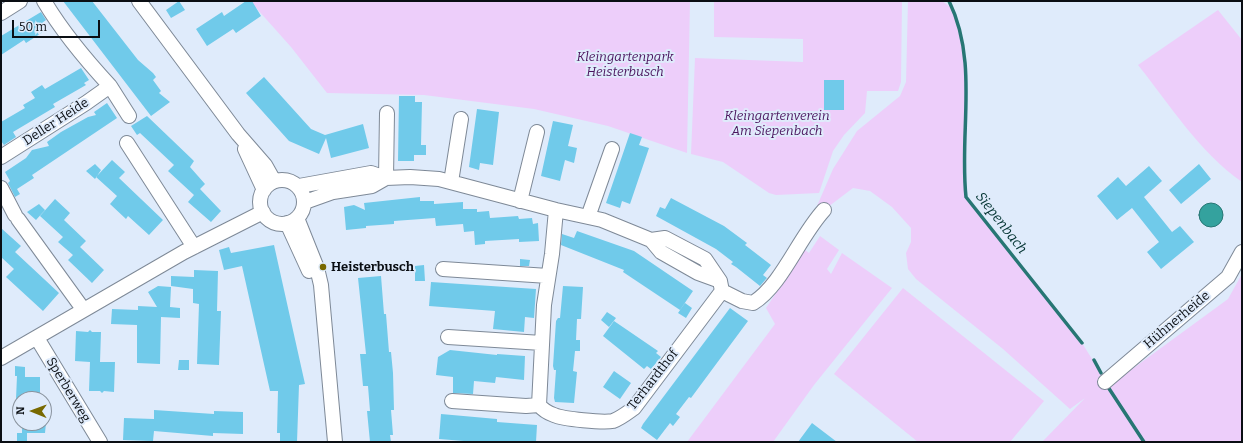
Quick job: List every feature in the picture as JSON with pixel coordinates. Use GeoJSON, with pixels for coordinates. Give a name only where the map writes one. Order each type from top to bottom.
{"type":"FeatureCollection","features":[{"type":"Feature","properties":{"kind":"street"},"geometry":{"type":"LineString","coordinates":[[1,13],[20,1]]}},
{"type":"Feature","properties":{"kind":"street"},"geometry":{"type":"LineString","coordinates":[[44,1],[57,24],[75,47],[110,86],[129,116]]}},
{"type":"Feature","properties":{"kind":"street"},"geometry":{"type":"LineString","coordinates":[[139,1],[238,134],[269,185]]}},
{"type":"Feature","properties":{"kind":"street","name":"Deller Heide"},"geometry":{"type":"LineString","coordinates":[[1,157],[110,86]]}},
{"type":"Feature","properties":{"kind":"street"},"geometry":{"type":"LineString","coordinates":[[386,178],[387,113]]}},
{"type":"Feature","properties":{"kind":"street"},"geometry":{"type":"LineString","coordinates":[[451,182],[461,119]]}},
{"type":"Feature","properties":{"kind":"street"},"geometry":{"type":"LineString","coordinates":[[520,201],[537,132]]}},
{"type":"Feature","properties":{"kind":"street"},"geometry":{"type":"LineString","coordinates":[[127,143],[194,248]]}},
{"type":"Feature","properties":{"kind":"street"},"geometry":{"type":"LineString","coordinates":[[588,217],[612,149]]}},
{"type":"Feature","properties":{"kind":"street"},"geometry":{"type":"LineString","coordinates":[[299,186],[371,172],[386,178],[410,177],[439,179],[520,201],[588,217],[651,240],[661,252],[721,286],[742,301],[753,303],[769,291],[812,224],[824,210]]}},
{"type":"Feature","properties":{"kind":"street"},"geometry":{"type":"LineString","coordinates":[[305,202],[333,192],[372,186],[386,178]]}},
{"type":"Feature","properties":{"kind":"street"},"geometry":{"type":"LineString","coordinates":[[283,179],[291,181],[299,186],[305,202],[302,211],[292,220],[273,222],[266,217],[260,201],[269,185],[283,179]]}},
{"type":"Feature","properties":{"kind":"street"},"geometry":{"type":"LineString","coordinates":[[1,188],[16,217],[83,309]]}},
{"type":"Feature","properties":{"kind":"street"},"geometry":{"type":"LineString","coordinates":[[452,401],[526,406],[539,405],[542,343],[556,210]]}},
{"type":"Feature","properties":{"kind":"street"},"geometry":{"type":"LineString","coordinates":[[1,358],[37,338],[83,309],[263,212]]}},
{"type":"Feature","properties":{"kind":"street"},"geometry":{"type":"LineString","coordinates":[[292,220],[324,304],[335,442]]}},
{"type":"Feature","properties":{"kind":"street","name":"Hühnerheide"},"geometry":{"type":"LineString","coordinates":[[1105,382],[1228,277],[1242,252]]}},
{"type":"Feature","properties":{"kind":"street"},"geometry":{"type":"LineString","coordinates":[[443,269],[548,276]]}},
{"type":"Feature","properties":{"kind":"street","name":"Terhardthof"},"geometry":{"type":"LineString","coordinates":[[539,405],[544,410],[555,416],[600,422],[612,421],[623,417],[634,408],[721,286]]}},
{"type":"Feature","properties":{"kind":"street"},"geometry":{"type":"LineString","coordinates":[[448,337],[542,343]]}},
{"type":"Feature","properties":{"kind":"street","name":"Sperberweg"},"geometry":{"type":"LineString","coordinates":[[37,338],[100,442]]}},
{"type":"Feature","properties":{"kind":"green space","name":"Kleingartenpark Heisterbusch"},"geometry":{"type":"Polygon","coordinates":[[[250,1],[690,1],[687,153],[608,126],[534,109],[424,95],[327,93],[291,47],[250,1]]]}},
{"type":"Feature","properties":{"kind":"green space","name":"Kleingartenverein Am Siepenbach"},"geometry":{"type":"Polygon","coordinates":[[[714,1],[902,1],[901,82],[898,91],[867,91],[865,113],[844,135],[833,151],[819,193],[776,195],[769,193],[723,162],[691,154],[695,58],[803,62],[803,39],[714,37],[714,1]]]}},
{"type":"Feature","properties":{"kind":"green space"},"geometry":{"type":"Polygon","coordinates":[[[908,1],[942,1],[953,9],[965,53],[966,136],[964,173],[966,197],[1082,343],[1109,386],[1228,299],[1242,274],[1242,442],[1042,442],[1085,398],[1070,409],[1003,349],[916,279],[908,269],[906,253],[911,242],[911,228],[892,207],[870,191],[853,188],[824,210],[817,206],[833,169],[857,131],[900,96],[906,82],[908,1]]]}},
{"type":"Feature","properties":{"kind":"green space"},"geometry":{"type":"Polygon","coordinates":[[[1218,10],[1242,40],[1242,182],[1199,143],[1138,65],[1218,10]]]}},
{"type":"Feature","properties":{"kind":"green space"},"geometry":{"type":"Polygon","coordinates":[[[820,236],[839,250],[827,269],[831,274],[842,253],[892,288],[814,385],[773,442],[687,442],[775,324],[766,308],[805,250],[809,253],[820,236]]]}},
{"type":"Feature","properties":{"kind":"green space"},"geometry":{"type":"Polygon","coordinates":[[[903,288],[1044,401],[1010,442],[918,442],[834,374],[903,288]]]}},
{"type":"Feature","properties":{"kind":"shaded area"},"geometry":{"type":"Polygon","coordinates":[[[1211,203],[1220,206],[1223,215],[1220,224],[1211,227],[1202,224],[1199,215],[1202,206],[1211,203]]]}},
{"type":"Feature","properties":{"kind":"building"},"geometry":{"type":"Polygon","coordinates":[[[63,1],[92,1],[138,60],[153,73],[156,77],[153,80],[161,91],[159,93],[170,102],[151,116],[63,1]]]}},
{"type":"Feature","properties":{"kind":"building"},"geometry":{"type":"Polygon","coordinates":[[[179,1],[185,10],[171,18],[166,10],[179,1]]]}},
{"type":"Feature","properties":{"kind":"building"},"geometry":{"type":"Polygon","coordinates":[[[246,1],[252,1],[261,16],[236,33],[233,29],[207,46],[196,29],[222,12],[224,16],[246,1]]]}},
{"type":"Feature","properties":{"kind":"building"},"geometry":{"type":"Polygon","coordinates":[[[41,12],[46,20],[42,23],[46,30],[26,43],[24,40],[1,55],[1,36],[41,12]]]}},
{"type":"Feature","properties":{"kind":"building"},"geometry":{"type":"Polygon","coordinates":[[[81,68],[89,80],[84,83],[86,85],[53,104],[55,107],[13,132],[16,137],[4,145],[1,141],[1,122],[25,108],[23,105],[35,98],[31,92],[42,85],[45,89],[81,68]]]}},
{"type":"Feature","properties":{"kind":"building"},"geometry":{"type":"Polygon","coordinates":[[[264,77],[311,129],[325,135],[363,124],[369,148],[331,158],[326,138],[319,154],[289,141],[246,93],[264,77]]]}},
{"type":"Feature","properties":{"kind":"building"},"geometry":{"type":"Polygon","coordinates":[[[824,80],[844,80],[844,110],[824,110],[824,80]]]}},
{"type":"Feature","properties":{"kind":"building"},"geometry":{"type":"Polygon","coordinates":[[[399,96],[415,96],[415,102],[422,102],[421,145],[426,145],[426,155],[414,155],[414,161],[398,161],[399,96]]]}},
{"type":"Feature","properties":{"kind":"building"},"geometry":{"type":"Polygon","coordinates":[[[107,103],[117,118],[32,175],[34,178],[17,189],[20,194],[15,197],[8,183],[10,181],[5,172],[26,158],[32,150],[49,146],[47,142],[61,132],[88,117],[96,115],[94,112],[107,103]]]}},
{"type":"Feature","properties":{"kind":"building"},"geometry":{"type":"Polygon","coordinates":[[[477,109],[499,112],[493,165],[480,163],[479,170],[469,167],[477,109]]]}},
{"type":"Feature","properties":{"kind":"building"},"geometry":{"type":"Polygon","coordinates":[[[147,116],[194,161],[190,167],[205,184],[200,189],[221,211],[211,222],[188,202],[194,195],[168,171],[174,165],[140,133],[137,135],[131,126],[147,116]]]}},
{"type":"Feature","properties":{"kind":"building"},"geometry":{"type":"Polygon","coordinates":[[[553,121],[573,125],[568,146],[577,148],[574,163],[565,160],[560,181],[541,176],[553,121]]]}},
{"type":"Feature","properties":{"kind":"building"},"geometry":{"type":"Polygon","coordinates":[[[630,133],[642,137],[639,145],[649,148],[630,204],[622,201],[620,208],[606,203],[630,133]]]}},
{"type":"Feature","properties":{"kind":"building"},"geometry":{"type":"Polygon","coordinates":[[[112,160],[125,172],[119,178],[163,220],[149,235],[128,216],[126,219],[110,204],[117,196],[96,177],[112,160]]]}},
{"type":"Feature","properties":{"kind":"building"},"geometry":{"type":"Polygon","coordinates":[[[95,164],[101,170],[95,179],[86,171],[95,164]]]}},
{"type":"Feature","properties":{"kind":"building"},"geometry":{"type":"Polygon","coordinates":[[[1199,164],[1211,179],[1181,204],[1169,190],[1199,164]]]}},
{"type":"Feature","properties":{"kind":"building"},"geometry":{"type":"Polygon","coordinates":[[[1149,166],[1162,181],[1144,197],[1172,232],[1180,226],[1194,242],[1161,269],[1147,252],[1159,242],[1132,208],[1117,220],[1097,196],[1118,177],[1126,186],[1149,166]]]}},
{"type":"Feature","properties":{"kind":"building"},"geometry":{"type":"Polygon","coordinates":[[[420,197],[420,201],[434,201],[434,204],[463,202],[463,209],[477,209],[477,212],[489,211],[490,218],[518,216],[519,219],[532,218],[533,224],[538,223],[539,241],[519,242],[519,239],[485,241],[485,244],[475,245],[474,231],[464,232],[463,224],[436,226],[435,218],[394,221],[394,224],[366,226],[366,228],[346,230],[344,207],[354,205],[365,210],[364,203],[420,197]]]}},
{"type":"Feature","properties":{"kind":"building"},"geometry":{"type":"Polygon","coordinates":[[[671,198],[724,226],[747,243],[745,245],[771,265],[763,275],[767,278],[760,286],[731,264],[733,262],[716,249],[656,216],[660,207],[665,209],[671,198]]]}},
{"type":"Feature","properties":{"kind":"building"},"geometry":{"type":"Polygon","coordinates":[[[55,199],[70,213],[64,220],[86,241],[80,247],[104,270],[92,283],[68,260],[73,255],[58,242],[63,237],[40,216],[55,199]]]}},
{"type":"Feature","properties":{"kind":"building"},"geometry":{"type":"Polygon","coordinates":[[[39,204],[45,210],[36,220],[27,212],[39,204]]]}},
{"type":"Feature","properties":{"kind":"building"},"geometry":{"type":"Polygon","coordinates":[[[1,228],[21,246],[15,252],[59,293],[43,311],[6,277],[14,269],[1,257],[1,228]]]}},
{"type":"Feature","properties":{"kind":"building"},"geometry":{"type":"Polygon","coordinates":[[[577,231],[634,251],[693,291],[680,310],[623,272],[624,270],[561,245],[562,234],[574,238],[577,231]]]}},
{"type":"Feature","properties":{"kind":"building"},"geometry":{"type":"Polygon","coordinates":[[[274,245],[305,384],[299,385],[297,442],[280,442],[280,433],[277,433],[278,391],[270,391],[242,266],[224,270],[219,250],[229,247],[231,253],[274,245]]]}},
{"type":"Feature","properties":{"kind":"building"},"geometry":{"type":"Polygon","coordinates":[[[520,259],[530,260],[529,266],[520,266],[520,259]]]}},
{"type":"Feature","properties":{"kind":"building"},"geometry":{"type":"Polygon","coordinates":[[[424,265],[425,281],[415,281],[415,266],[424,265]]]}},
{"type":"Feature","properties":{"kind":"building"},"geometry":{"type":"Polygon","coordinates":[[[194,270],[218,271],[217,311],[221,311],[219,365],[197,364],[199,304],[193,303],[193,289],[171,286],[171,276],[194,277],[194,270]]]}},
{"type":"Feature","properties":{"kind":"building"},"geometry":{"type":"Polygon","coordinates":[[[381,276],[384,314],[386,314],[389,352],[391,352],[393,373],[394,410],[391,410],[393,435],[390,435],[391,442],[370,442],[367,411],[370,411],[368,386],[363,386],[360,354],[366,354],[358,278],[381,276]]]}},
{"type":"Feature","properties":{"kind":"building"},"geometry":{"type":"Polygon","coordinates":[[[431,282],[536,289],[534,318],[525,317],[524,332],[493,329],[495,311],[429,306],[431,282]]]}},
{"type":"Feature","properties":{"kind":"building"},"geometry":{"type":"Polygon","coordinates":[[[158,286],[171,287],[170,307],[180,308],[180,318],[161,317],[160,364],[137,363],[137,325],[111,324],[112,309],[138,310],[138,306],[157,307],[148,292],[158,286]]]}},
{"type":"Feature","properties":{"kind":"building"},"geometry":{"type":"Polygon","coordinates":[[[563,286],[583,287],[581,319],[577,319],[576,340],[580,340],[580,351],[575,351],[573,371],[577,372],[574,403],[555,402],[554,398],[556,370],[554,370],[553,366],[556,321],[560,318],[563,286]]]}},
{"type":"Feature","properties":{"kind":"building"},"geometry":{"type":"Polygon","coordinates":[[[685,303],[692,308],[686,318],[678,313],[685,303]]]}},
{"type":"Feature","properties":{"kind":"building"},"geometry":{"type":"Polygon","coordinates":[[[730,308],[748,321],[691,398],[689,397],[676,414],[680,417],[673,426],[670,423],[657,440],[641,428],[643,424],[730,308]]]}},
{"type":"Feature","properties":{"kind":"building"},"geometry":{"type":"Polygon","coordinates":[[[607,312],[616,318],[609,327],[601,320],[607,312]]]}},
{"type":"Feature","properties":{"kind":"building"},"geometry":{"type":"Polygon","coordinates":[[[614,321],[658,351],[656,353],[661,357],[651,369],[647,366],[644,369],[603,336],[614,321]]]}},
{"type":"Feature","properties":{"kind":"building"},"geometry":{"type":"Polygon","coordinates":[[[90,330],[92,332],[101,332],[100,362],[115,362],[114,392],[104,391],[102,393],[100,391],[89,391],[90,362],[75,361],[76,331],[88,332],[90,330]]]}},
{"type":"Feature","properties":{"kind":"building"},"geometry":{"type":"Polygon","coordinates":[[[450,350],[497,355],[525,356],[524,380],[496,377],[495,383],[474,381],[473,394],[453,393],[453,377],[436,375],[438,357],[450,350]]]}},
{"type":"Feature","properties":{"kind":"building"},"geometry":{"type":"Polygon","coordinates":[[[179,360],[189,360],[189,370],[178,370],[179,360]]]}},
{"type":"Feature","properties":{"kind":"building"},"geometry":{"type":"Polygon","coordinates":[[[15,366],[25,367],[25,377],[40,377],[40,391],[16,391],[17,376],[15,376],[15,366]]]}},
{"type":"Feature","properties":{"kind":"building"},"geometry":{"type":"Polygon","coordinates":[[[614,371],[631,383],[620,399],[603,387],[614,371]]]}},
{"type":"Feature","properties":{"kind":"building"},"geometry":{"type":"Polygon","coordinates":[[[154,410],[214,414],[214,411],[243,412],[243,434],[213,433],[213,436],[154,431],[153,441],[123,440],[124,418],[154,419],[154,410]]]}},
{"type":"Feature","properties":{"kind":"building"},"geometry":{"type":"Polygon","coordinates":[[[441,414],[497,419],[497,422],[537,425],[536,442],[476,442],[439,439],[441,414]]]}},
{"type":"Feature","properties":{"kind":"building"},"geometry":{"type":"Polygon","coordinates":[[[812,423],[837,442],[798,442],[812,423]]]}},
{"type":"Feature","properties":{"kind":"building"},"geometry":{"type":"Polygon","coordinates":[[[22,431],[45,431],[45,433],[22,433],[22,431]]]}},
{"type":"Feature","properties":{"kind":"building"},"geometry":{"type":"Polygon","coordinates":[[[17,433],[27,433],[27,442],[17,442],[17,433]]]}},
{"type":"Feature","properties":{"kind":"waterway","name":"Siepenbach"},"geometry":{"type":"LineString","coordinates":[[949,1],[958,24],[966,73],[964,172],[966,197],[1082,343]]}},
{"type":"Feature","properties":{"kind":"waterway"},"geometry":{"type":"LineString","coordinates":[[1094,360],[1101,373]]}},
{"type":"Feature","properties":{"kind":"waterway","name":"Siepenbach"},"geometry":{"type":"LineString","coordinates":[[1108,387],[1144,442]]}},
{"type":"Feature","properties":{"kind":"place","name":"Heisterbusch"},"geometry":{"type":"Point","coordinates":[323,267]}}]}
